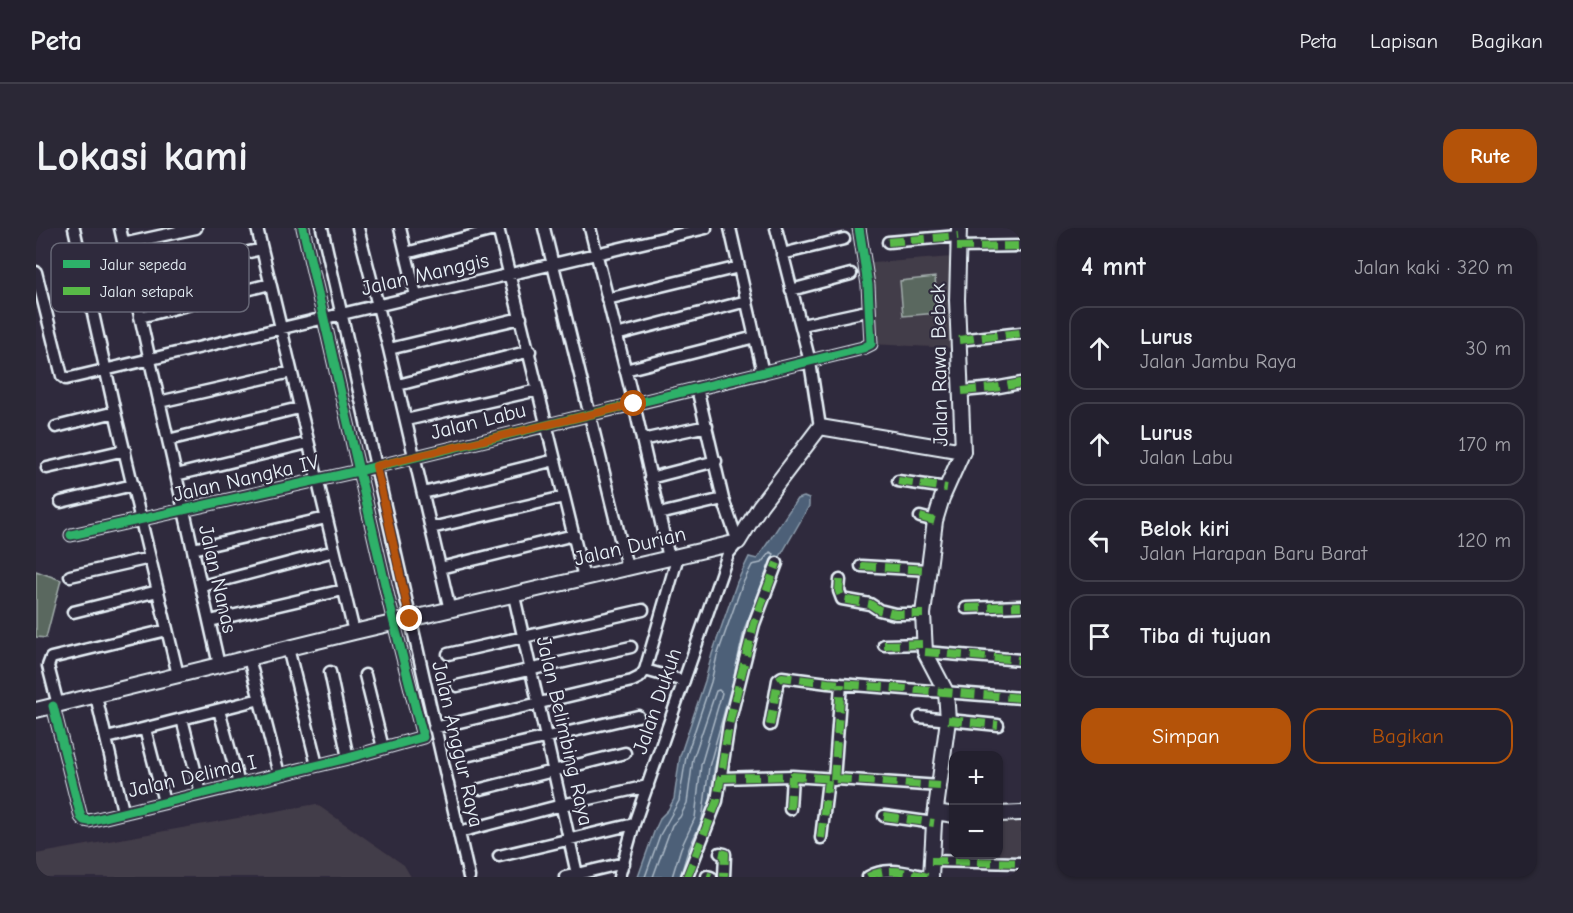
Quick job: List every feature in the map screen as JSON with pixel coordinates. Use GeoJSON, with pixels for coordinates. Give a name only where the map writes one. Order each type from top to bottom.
{"type":"FeatureCollection","features":[{"type":"Feature","properties":{"kind":"street"},"geometry":{"type":"LineString","coordinates":[[74,228],[77,243]]}},
{"type":"Feature","properties":{"kind":"street","name":"Jalan Nanas"},"geometry":{"type":"LineString","coordinates":[[120,228],[123,243]]}},
{"type":"Feature","properties":{"kind":"street"},"geometry":{"type":"LineString","coordinates":[[128,243],[196,228]]}},
{"type":"Feature","properties":{"kind":"street"},"geometry":{"type":"LineString","coordinates":[[257,228],[354,632]]}},
{"type":"Feature","properties":{"kind":"street"},"geometry":{"type":"LineString","coordinates":[[303,228],[394,623]]}},
{"type":"Feature","properties":{"kind":"street","name":"Jalan Anggur Raya"},"geometry":{"type":"LineString","coordinates":[[322,228],[469,877]]}},
{"type":"Feature","properties":{"kind":"street"},"geometry":{"type":"LineString","coordinates":[[358,228],[398,385],[450,610]]}},
{"type":"Feature","properties":{"kind":"street"},"geometry":{"type":"LineString","coordinates":[[400,228],[416,296]]}},
{"type":"Feature","properties":{"kind":"street"},"geometry":{"type":"LineString","coordinates":[[544,228],[627,567]]}},
{"type":"Feature","properties":{"kind":"street"},"geometry":{"type":"LineString","coordinates":[[434,728],[632,681],[640,677],[645,670],[674,557],[659,514],[590,228]]}},
{"type":"Feature","properties":{"kind":"street","name":"Jalan Manggis"},"geometry":{"type":"LineString","coordinates":[[36,272],[63,378],[150,360],[706,228]]}},
{"type":"Feature","properties":{"kind":"street"},"geometry":{"type":"LineString","coordinates":[[730,228],[764,373]]}},
{"type":"Feature","properties":{"kind":"street"},"geometry":{"type":"LineString","coordinates":[[738,542],[760,506],[822,427],[802,326],[776,228]]}},
{"type":"Feature","properties":{"kind":"street","name":"Jalan Labu"},"geometry":{"type":"LineString","coordinates":[[358,471],[810,362],[871,344],[868,285],[859,228]]}},
{"type":"Feature","properties":{"kind":"street"},"geometry":{"type":"LineString","coordinates":[[406,253],[498,229],[530,351],[584,578]]}},
{"type":"Feature","properties":{"kind":"street"},"geometry":{"type":"LineString","coordinates":[[888,242],[958,237],[1021,246]]}},
{"type":"Feature","properties":{"kind":"street","name":"Jalan Rawa Bebek"},"geometry":{"type":"LineString","coordinates":[[929,877],[948,720],[946,692],[924,648],[923,614],[935,521],[946,488],[963,451],[958,237]]}},
{"type":"Feature","properties":{"kind":"street"},"geometry":{"type":"LineString","coordinates":[[782,254],[844,239]]}},
{"type":"Feature","properties":{"kind":"street"},"geometry":{"type":"LineString","coordinates":[[249,252],[262,249]]}},
{"type":"Feature","properties":{"kind":"street"},"geometry":{"type":"LineString","coordinates":[[607,299],[739,267]]}},
{"type":"Feature","properties":{"kind":"street"},"geometry":{"type":"LineString","coordinates":[[791,290],[851,274]]}},
{"type":"Feature","properties":{"kind":"street"},"geometry":{"type":"LineString","coordinates":[[249,289],[270,284]]}},
{"type":"Feature","properties":{"kind":"street"},"geometry":{"type":"LineString","coordinates":[[616,335],[747,301]]}},
{"type":"Feature","properties":{"kind":"street"},"geometry":{"type":"LineString","coordinates":[[93,312],[178,675]]}},
{"type":"Feature","properties":{"kind":"street","name":"Jalan Nanas"},"geometry":{"type":"LineString","coordinates":[[139,312],[219,665]]}},
{"type":"Feature","properties":{"kind":"street"},"geometry":{"type":"LineString","coordinates":[[140,317],[160,312]]}},
{"type":"Feature","properties":{"kind":"street"},"geometry":{"type":"LineString","coordinates":[[802,326],[861,312]]}},
{"type":"Feature","properties":{"kind":"street"},"geometry":{"type":"LineString","coordinates":[[389,349],[521,318]]}},
{"type":"Feature","properties":{"kind":"street"},"geometry":{"type":"LineString","coordinates":[[959,340],[1021,333]]}},
{"type":"Feature","properties":{"kind":"street"},"geometry":{"type":"LineString","coordinates":[[625,370],[755,337]]}},
{"type":"Feature","properties":{"kind":"street"},"geometry":{"type":"LineString","coordinates":[[398,385],[530,351]]}},
{"type":"Feature","properties":{"kind":"street"},"geometry":{"type":"LineString","coordinates":[[159,402],[291,372]]}},
{"type":"Feature","properties":{"kind":"street"},"geometry":{"type":"LineString","coordinates":[[962,391],[1021,383]]}},
{"type":"Feature","properties":{"kind":"street"},"geometry":{"type":"LineString","coordinates":[[698,388],[723,499],[738,542]]}},
{"type":"Feature","properties":{"kind":"street"},"geometry":{"type":"LineString","coordinates":[[406,420],[538,390]]}},
{"type":"Feature","properties":{"kind":"street"},"geometry":{"type":"LineString","coordinates":[[168,440],[299,408]]}},
{"type":"Feature","properties":{"kind":"street"},"geometry":{"type":"LineString","coordinates":[[56,427],[115,412]]}},
{"type":"Feature","properties":{"kind":"street"},"geometry":{"type":"LineString","coordinates":[[642,440],[707,426]]}},
{"type":"Feature","properties":{"kind":"street"},"geometry":{"type":"LineString","coordinates":[[822,427],[963,451]]}},
{"type":"Feature","properties":{"kind":"street"},"geometry":{"type":"LineString","coordinates":[[176,475],[308,443]]}},
{"type":"Feature","properties":{"kind":"street"},"geometry":{"type":"LineString","coordinates":[[47,468],[125,450]]}},
{"type":"Feature","properties":{"kind":"street"},"geometry":{"type":"LineString","coordinates":[[423,493],[555,460]]}},
{"type":"Feature","properties":{"kind":"street"},"geometry":{"type":"LineString","coordinates":[[650,478],[716,461]]}},
{"type":"Feature","properties":{"kind":"street","name":"Jalan Nangka IV"},"geometry":{"type":"LineString","coordinates":[[71,535],[358,471]]}},
{"type":"Feature","properties":{"kind":"street"},"geometry":{"type":"LineString","coordinates":[[898,481],[946,488]]}},
{"type":"Feature","properties":{"kind":"street"},"geometry":{"type":"LineString","coordinates":[[61,502],[133,485]]}},
{"type":"Feature","properties":{"kind":"street"},"geometry":{"type":"LineString","coordinates":[[431,528],[564,496]]}},
{"type":"Feature","properties":{"kind":"street"},"geometry":{"type":"LineString","coordinates":[[659,514],[723,499]]}},
{"type":"Feature","properties":{"kind":"street"},"geometry":{"type":"LineString","coordinates":[[920,517],[935,521]]}},
{"type":"Feature","properties":{"kind":"street"},"geometry":{"type":"LineString","coordinates":[[193,549],[326,518]]}},
{"type":"Feature","properties":{"kind":"street"},"geometry":{"type":"LineString","coordinates":[[440,567],[574,536]]}},
{"type":"Feature","properties":{"kind":"street","name":"Jalan Durian"},"geometry":{"type":"LineString","coordinates":[[36,710],[354,632],[738,542]]}},
{"type":"Feature","properties":{"kind":"street","name":"Jalan Dukuh"},"geometry":{"type":"LineString","coordinates":[[619,877],[634,824],[728,554],[738,542]]}},
{"type":"Feature","properties":{"kind":"street"},"geometry":{"type":"LineString","coordinates":[[202,586],[334,551]]}},
{"type":"Feature","properties":{"kind":"street"},"geometry":{"type":"LineString","coordinates":[[70,576],[150,558]]}},
{"type":"Feature","properties":{"kind":"street"},"geometry":{"type":"LineString","coordinates":[[687,877],[713,813],[729,724],[754,624],[777,563]]}},
{"type":"Feature","properties":{"kind":"street"},"geometry":{"type":"LineString","coordinates":[[861,566],[929,570]]}},
{"type":"Feature","properties":{"kind":"street"},"geometry":{"type":"LineString","coordinates":[[840,580],[838,591],[842,598],[870,604],[879,610],[895,614],[923,614]]}},
{"type":"Feature","properties":{"kind":"street"},"geometry":{"type":"LineString","coordinates":[[210,621],[343,590]]}},
{"type":"Feature","properties":{"kind":"street"},"geometry":{"type":"LineString","coordinates":[[73,612],[158,591]]}},
{"type":"Feature","properties":{"kind":"street","name":"Jalan Belimbing Raya"},"geometry":{"type":"LineString","coordinates":[[514,596],[577,874]]}},
{"type":"Feature","properties":{"kind":"street"},"geometry":{"type":"LineString","coordinates":[[966,608],[1021,606]]}},
{"type":"Feature","properties":{"kind":"street"},"geometry":{"type":"LineString","coordinates":[[448,654],[643,610]]}},
{"type":"Feature","properties":{"kind":"street","name":"Jalan Delima I"},"geometry":{"type":"LineString","coordinates":[[167,630],[51,658],[48,666],[81,817],[89,821],[348,758],[423,737],[394,623]]}},
{"type":"Feature","properties":{"kind":"street"},"geometry":{"type":"LineString","coordinates":[[884,645],[1021,660]]}},
{"type":"Feature","properties":{"kind":"street"},"geometry":{"type":"LineString","coordinates":[[456,686],[631,647]]}},
{"type":"Feature","properties":{"kind":"street"},"geometry":{"type":"LineString","coordinates":[[288,648],[317,765]]}},
{"type":"Feature","properties":{"kind":"street"},"geometry":{"type":"LineString","coordinates":[[249,658],[279,774]]}},
{"type":"Feature","properties":{"kind":"street"},"geometry":{"type":"LineString","coordinates":[[645,670],[684,681]]}},
{"type":"Feature","properties":{"kind":"street"},"geometry":{"type":"LineString","coordinates":[[330,672],[348,758]]}},
{"type":"Feature","properties":{"kind":"street"},"geometry":{"type":"LineString","coordinates":[[365,675],[383,748]]}},
{"type":"Feature","properties":{"kind":"street"},"geometry":{"type":"LineString","coordinates":[[770,725],[778,680],[782,677],[840,684],[1021,698]]}},
{"type":"Feature","properties":{"kind":"street"},"geometry":{"type":"LineString","coordinates":[[821,838],[831,780],[840,684]]}},
{"type":"Feature","properties":{"kind":"street"},"geometry":{"type":"LineString","coordinates":[[96,696],[123,811]]}},
{"type":"Feature","properties":{"kind":"street"},"geometry":{"type":"LineString","coordinates":[[107,738],[260,699]]}},
{"type":"Feature","properties":{"kind":"street"},"geometry":{"type":"LineString","coordinates":[[219,710],[239,784]]}},
{"type":"Feature","properties":{"kind":"street"},"geometry":{"type":"LineString","coordinates":[[470,755],[638,716]]}},
{"type":"Feature","properties":{"kind":"street"},"geometry":{"type":"LineString","coordinates":[[920,717],[998,725]]}},
{"type":"Feature","properties":{"kind":"street"},"geometry":{"type":"LineString","coordinates":[[182,719],[201,793]]}},
{"type":"Feature","properties":{"kind":"street"},"geometry":{"type":"LineString","coordinates":[[145,729],[164,802]]}},
{"type":"Feature","properties":{"kind":"street"},"geometry":{"type":"LineString","coordinates":[[481,789],[625,753]]}},
{"type":"Feature","properties":{"kind":"street"},"geometry":{"type":"LineString","coordinates":[[721,778],[792,776],[939,786]]}},
{"type":"Feature","properties":{"kind":"street"},"geometry":{"type":"LineString","coordinates":[[790,809],[792,776]]}},
{"type":"Feature","properties":{"kind":"street"},"geometry":{"type":"LineString","coordinates":[[459,832],[562,805],[648,786]]}},
{"type":"Feature","properties":{"kind":"street"},"geometry":{"type":"LineString","coordinates":[[1003,814],[1021,813]]}},
{"type":"Feature","properties":{"kind":"street"},"geometry":{"type":"LineString","coordinates":[[884,816],[935,818],[949,816]]}},
{"type":"Feature","properties":{"kind":"street"},"geometry":{"type":"LineString","coordinates":[[500,856],[634,824]]}},
{"type":"Feature","properties":{"kind":"street"},"geometry":{"type":"LineString","coordinates":[[720,853],[725,854],[724,877]]}},
{"type":"Feature","properties":{"kind":"street"},"geometry":{"type":"LineString","coordinates":[[931,861],[1021,864]]}},
{"type":"Feature","properties":{"kind":"street"},"geometry":{"type":"LineString","coordinates":[[565,877],[624,863]]}},
{"type":"Feature","properties":{"kind":"street"},"geometry":{"type":"LineString","coordinates":[[868,877],[881,871],[929,877]]}},
{"type":"Feature","properties":{"kind":"shaded area"},"geometry":{"type":"Polygon","coordinates":[[[952,257],[954,348],[870,344],[860,264],[952,257]]]}},
{"type":"Feature","properties":{"kind":"shaded area"},"geometry":{"type":"Polygon","coordinates":[[[316,804],[404,865],[411,877],[36,877],[36,854],[316,804]]]}},
{"type":"Feature","properties":{"kind":"shaded area"},"geometry":{"type":"Polygon","coordinates":[[[1021,818],[1021,855],[1003,856],[1003,821],[1021,818]]]}},
{"type":"Feature","properties":{"kind":"green space"},"geometry":{"type":"Polygon","coordinates":[[[935,277],[938,313],[903,316],[900,281],[935,277]]]}},
{"type":"Feature","properties":{"kind":"green space"},"geometry":{"type":"Polygon","coordinates":[[[36,571],[61,580],[46,638],[36,637],[36,571]]]}},
{"type":"Feature","properties":{"kind":"water"},"geometry":{"type":"Polygon","coordinates":[[[804,497],[809,499],[809,506],[777,562],[714,769],[708,821],[685,877],[638,877],[654,832],[674,799],[680,756],[737,582],[749,557],[757,559],[797,499],[804,497]]]}},
{"type":"Feature","properties":{"kind":"marked path"},"geometry":{"type":"LineString","coordinates":[[888,242],[958,236]]}},
{"type":"Feature","properties":{"kind":"marked path"},"geometry":{"type":"LineString","coordinates":[[957,247],[1021,246]]}},
{"type":"Feature","properties":{"kind":"marked path"},"geometry":{"type":"LineString","coordinates":[[959,340],[1021,333]]}},
{"type":"Feature","properties":{"kind":"marked path"},"geometry":{"type":"LineString","coordinates":[[962,391],[1021,383]]}},
{"type":"Feature","properties":{"kind":"marked path"},"geometry":{"type":"LineString","coordinates":[[898,481],[947,488]]}},
{"type":"Feature","properties":{"kind":"marked path"},"geometry":{"type":"LineString","coordinates":[[920,517],[935,521]]}},
{"type":"Feature","properties":{"kind":"marked path"},"geometry":{"type":"LineString","coordinates":[[687,877],[717,801],[729,724],[754,624],[777,563]]}},
{"type":"Feature","properties":{"kind":"marked path"},"geometry":{"type":"LineString","coordinates":[[861,566],[929,570]]}},
{"type":"Feature","properties":{"kind":"marked path"},"geometry":{"type":"LineString","coordinates":[[840,580],[839,591],[842,599],[870,604],[879,610],[895,614],[923,614]]}},
{"type":"Feature","properties":{"kind":"marked path"},"geometry":{"type":"LineString","coordinates":[[966,608],[1021,606]]}},
{"type":"Feature","properties":{"kind":"marked path"},"geometry":{"type":"LineString","coordinates":[[884,645],[924,644]]}},
{"type":"Feature","properties":{"kind":"marked path"},"geometry":{"type":"LineString","coordinates":[[925,652],[1021,660]]}},
{"type":"Feature","properties":{"kind":"marked path"},"geometry":{"type":"LineString","coordinates":[[770,725],[778,680],[782,677],[828,683],[1021,698]]}},
{"type":"Feature","properties":{"kind":"marked path"},"geometry":{"type":"LineString","coordinates":[[834,780],[841,684]]}},
{"type":"Feature","properties":{"kind":"marked path"},"geometry":{"type":"LineString","coordinates":[[948,720],[998,725]]}},
{"type":"Feature","properties":{"kind":"marked path"},"geometry":{"type":"LineString","coordinates":[[721,778],[792,776],[940,786]]}},
{"type":"Feature","properties":{"kind":"marked path"},"geometry":{"type":"LineString","coordinates":[[790,809],[792,776]]}},
{"type":"Feature","properties":{"kind":"marked path"},"geometry":{"type":"LineString","coordinates":[[821,838],[828,780]]}},
{"type":"Feature","properties":{"kind":"marked path"},"geometry":{"type":"LineString","coordinates":[[884,816],[934,823]]}},
{"type":"Feature","properties":{"kind":"marked path"},"geometry":{"type":"LineString","coordinates":[[720,853],[725,854],[724,877]]}},
{"type":"Feature","properties":{"kind":"marked path"},"geometry":{"type":"LineString","coordinates":[[931,861],[1021,863]]}},
{"type":"Feature","properties":{"kind":"marked path"},"geometry":{"type":"LineString","coordinates":[[868,877],[890,871],[928,877]]}},
{"type":"Feature","properties":{"kind":"marked path"},"geometry":{"type":"LineString","coordinates":[[707,876],[711,877]]}},
{"type":"Feature","properties":{"kind":"cycle path"},"geometry":{"type":"LineString","coordinates":[[53,706],[81,817],[89,821],[348,758],[423,737],[394,623],[303,228]]}},
{"type":"Feature","properties":{"kind":"cycle path"},"geometry":{"type":"LineString","coordinates":[[71,535],[358,471],[863,348],[871,344],[868,285],[859,228]]}},
{"type":"Feature","properties":{"kind":"route"},"geometry":{"type":"LineString","coordinates":[[410,619],[376,466],[634,404]]}}]}
